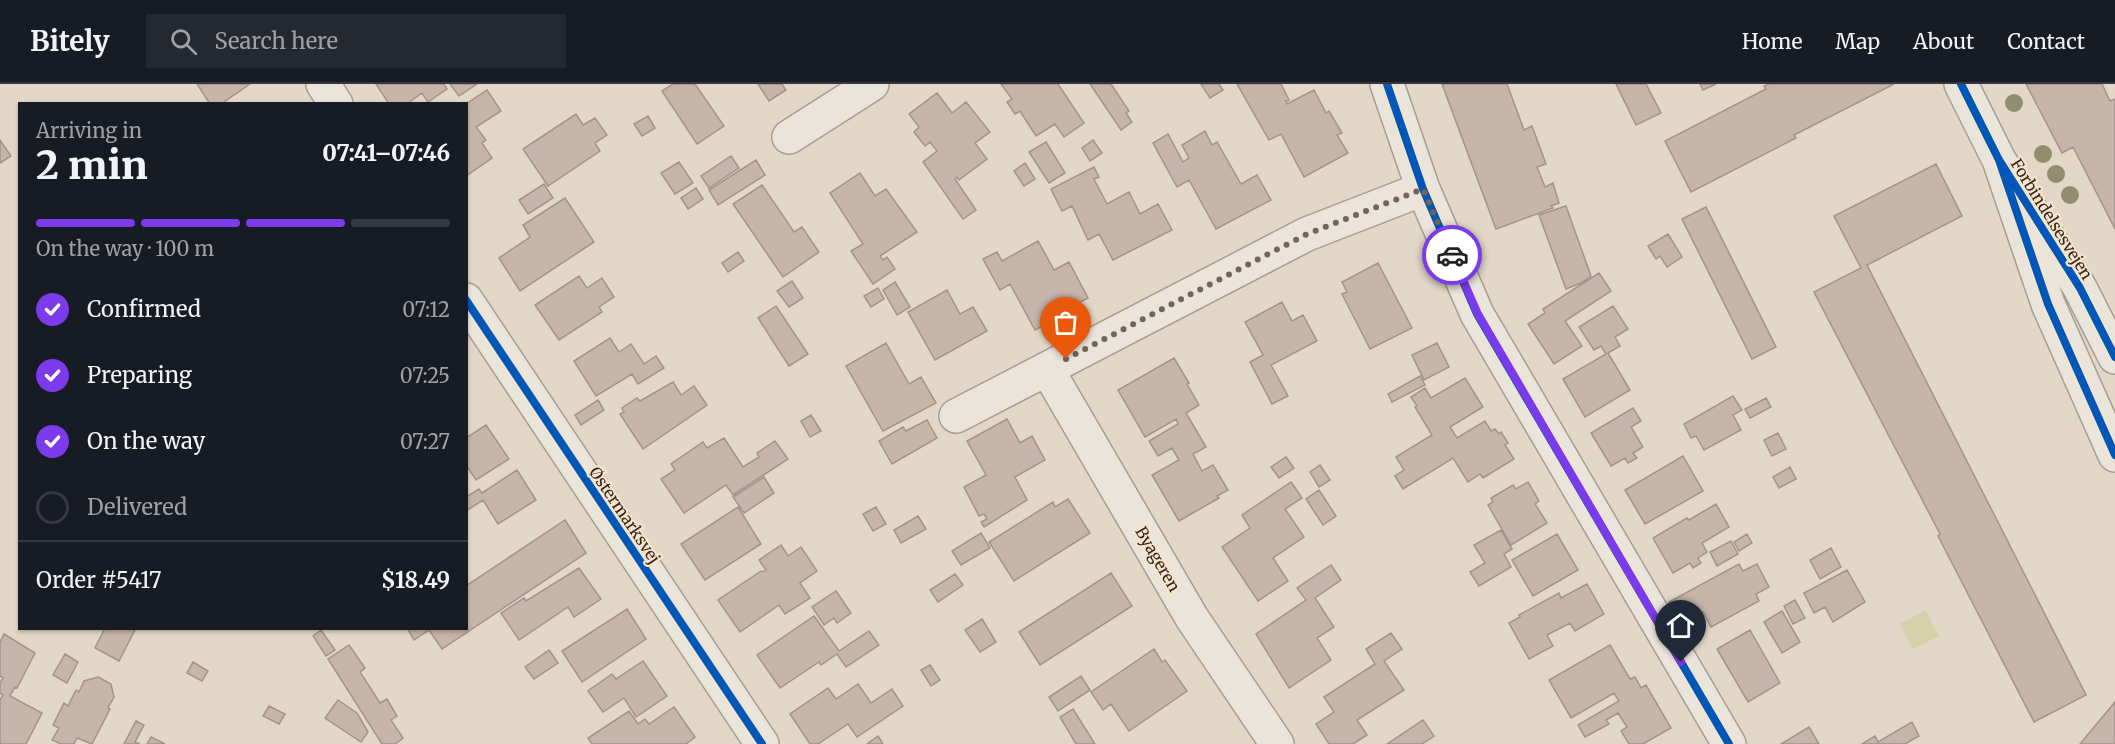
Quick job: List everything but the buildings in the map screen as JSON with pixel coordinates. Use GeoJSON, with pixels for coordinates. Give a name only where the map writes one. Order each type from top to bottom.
{"type":"FeatureCollection","features":[{"type":"Feature","properties":{"kind":"street"},"geometry":{"type":"LineString","coordinates":[[323,84],[335,102]]}},
{"type":"Feature","properties":{"kind":"street"},"geometry":{"type":"LineString","coordinates":[[789,137],[872,84]]}},
{"type":"Feature","properties":{"kind":"street"},"geometry":{"type":"LineString","coordinates":[[1387,84],[1423,189],[1478,314],[1729,744]]}},
{"type":"Feature","properties":{"kind":"street","name":"Forbindelsesvejen"},"geometry":{"type":"LineString","coordinates":[[1961,84],[1999,160],[2080,288],[2115,357]]}},
{"type":"Feature","properties":{"kind":"street","name":"Forbindelsesvejen"},"geometry":{"type":"LineString","coordinates":[[1999,160],[2048,304],[2115,454]]}},
{"type":"Feature","properties":{"kind":"street"},"geometry":{"type":"LineString","coordinates":[[956,416],[1307,234],[1423,189]]}},
{"type":"Feature","properties":{"kind":"street","name":"Østermarksvej"},"geometry":{"type":"LineString","coordinates":[[468,303],[762,744]]}},
{"type":"Feature","properties":{"kind":"street","name":"Byageren"},"geometry":{"type":"LineString","coordinates":[[1047,369],[1192,618],[1277,744]]}},
{"type":"Feature","properties":{"kind":"shaded area"},"geometry":{"type":"Polygon","coordinates":[[[1925,610],[1939,636],[1913,649],[1900,624],[1925,610]]]}},
{"type":"Feature","properties":{"kind":"cycle path"},"geometry":{"type":"LineString","coordinates":[[1387,84],[1423,189],[1477,314],[1729,744]]}},
{"type":"Feature","properties":{"kind":"cycle path"},"geometry":{"type":"LineString","coordinates":[[1961,84],[1999,160],[2080,288],[2115,357]]}},
{"type":"Feature","properties":{"kind":"cycle path"},"geometry":{"type":"LineString","coordinates":[[1999,160],[2048,304],[2115,455]]}},
{"type":"Feature","properties":{"kind":"cycle path"},"geometry":{"type":"LineString","coordinates":[[468,303],[762,744]]}},
{"type":"Feature","properties":{"kind":"way so far"},"geometry":{"type":"LineString","coordinates":[[1066,359],[1307,234],[1423,189],[1452,255]]}},
{"type":"Feature","properties":{"kind":"route"},"geometry":{"type":"LineString","coordinates":[[1452,255],[1478,314],[1681,662]]}}]}
